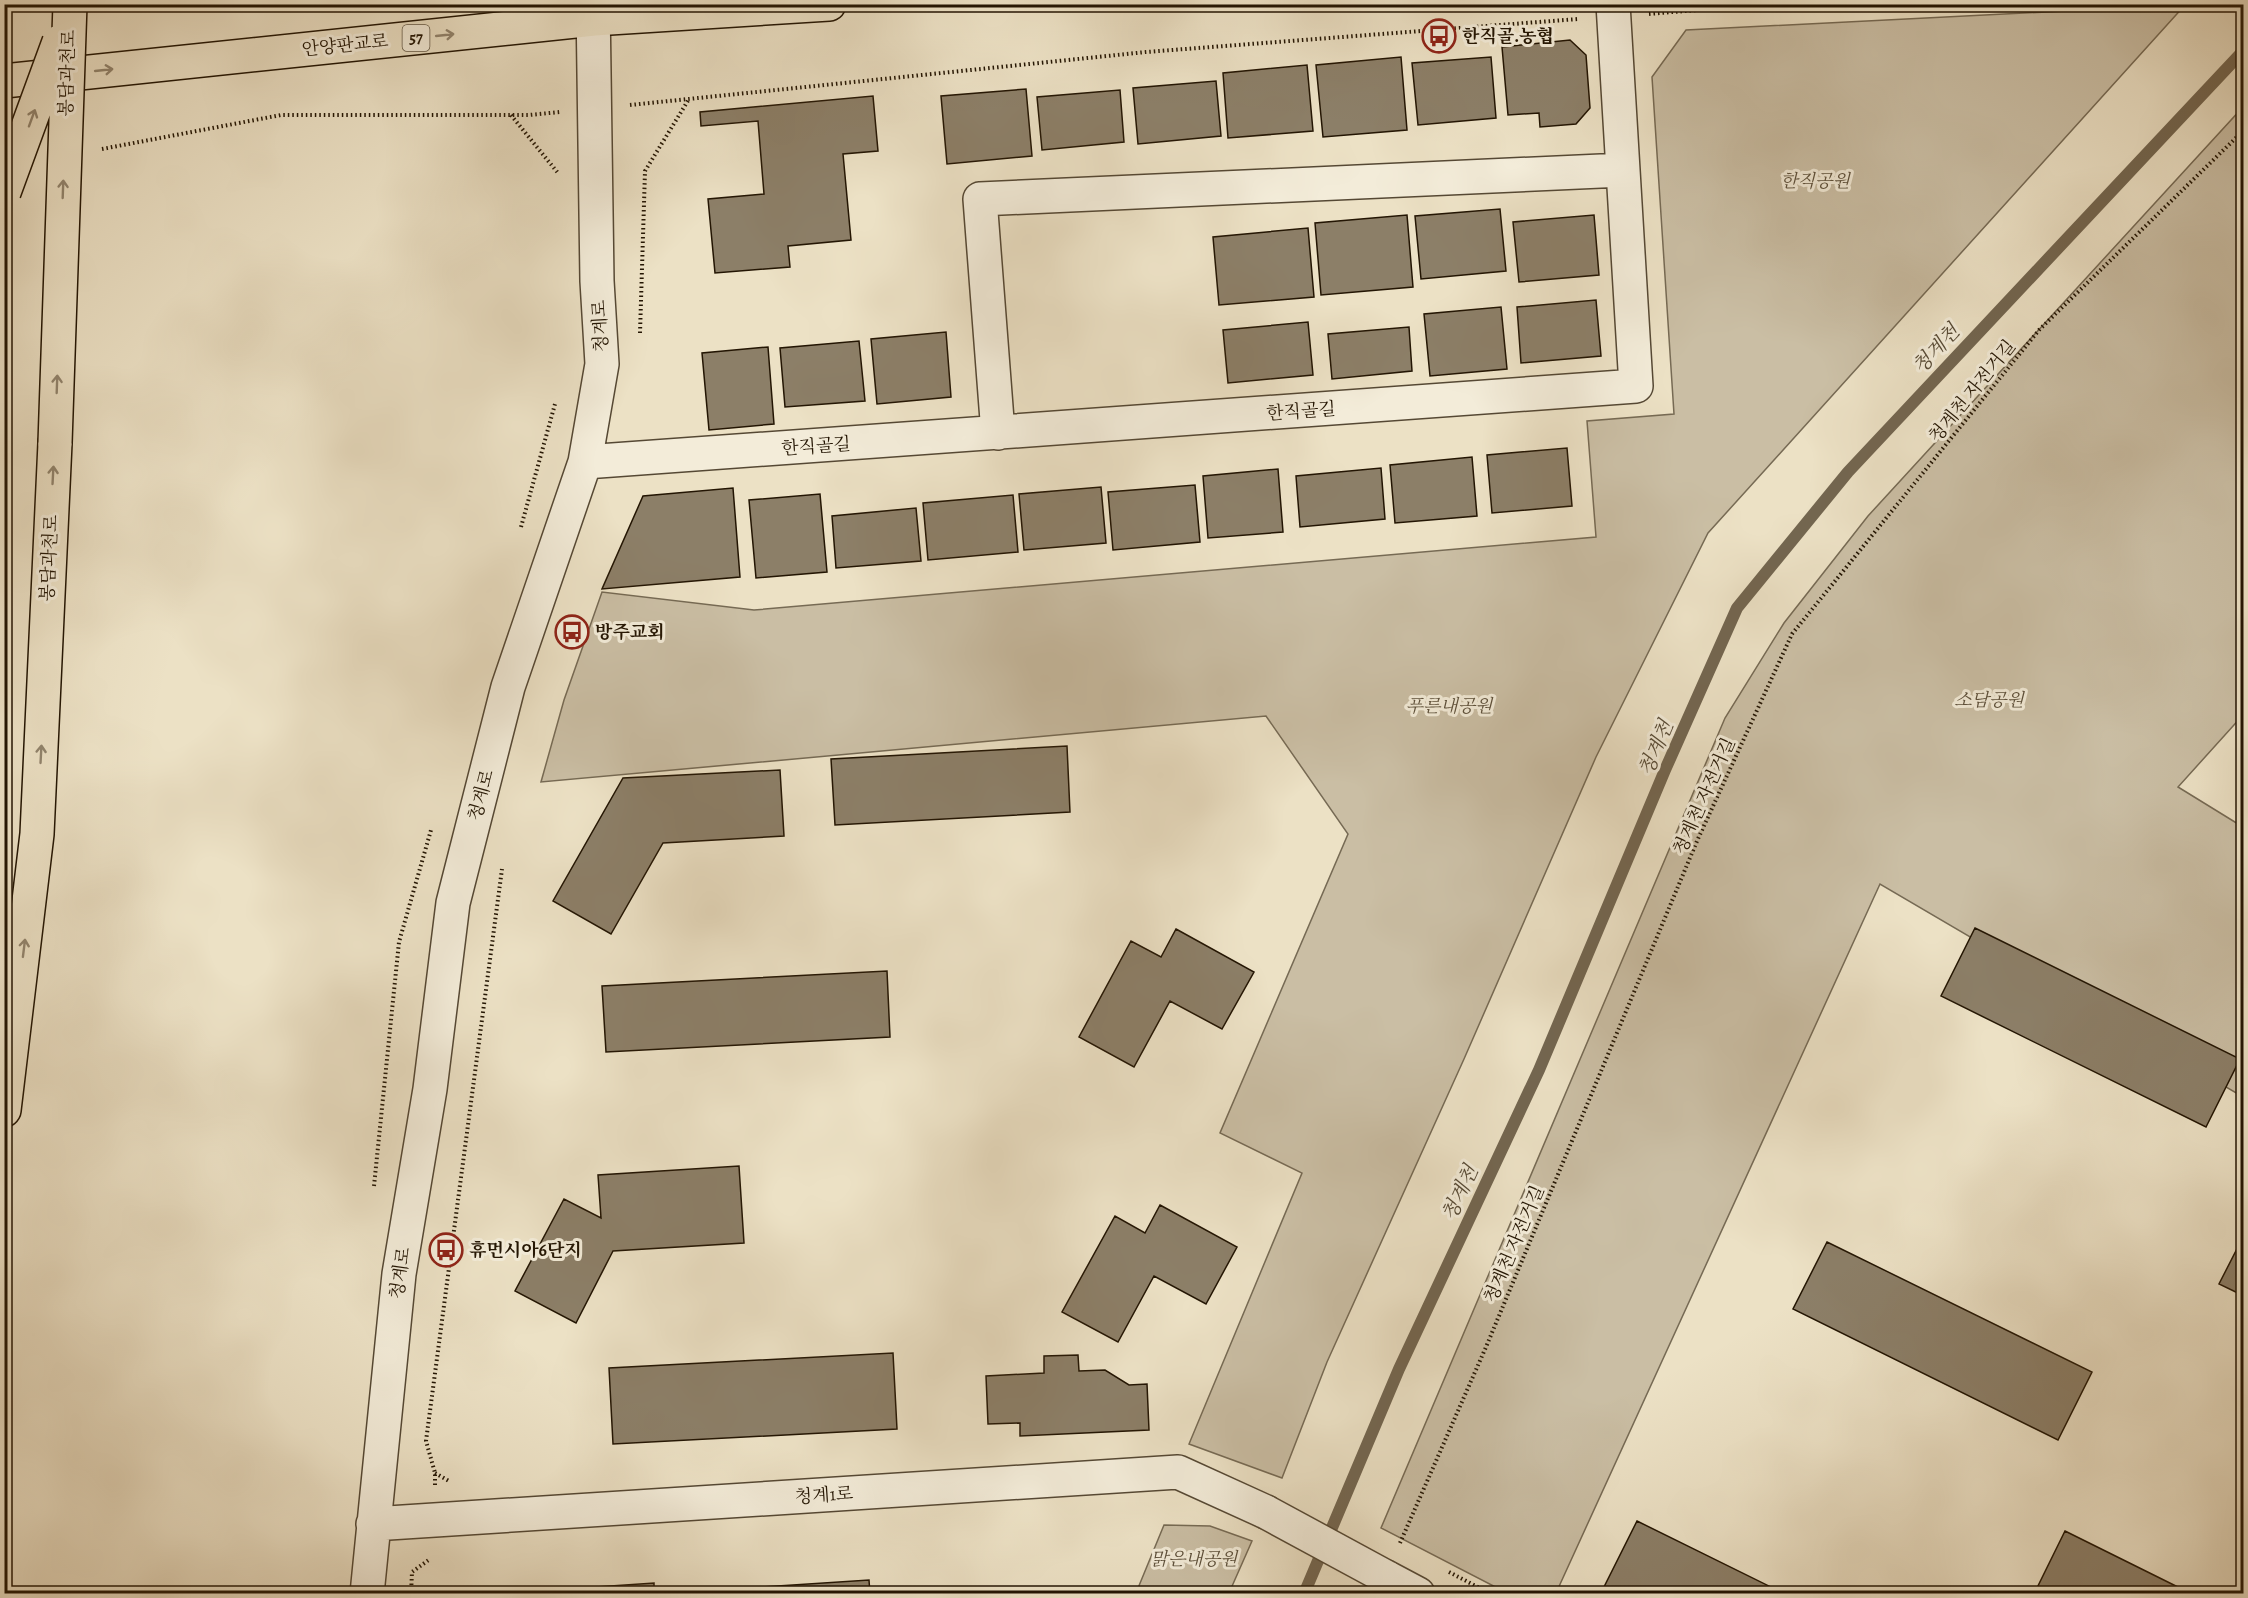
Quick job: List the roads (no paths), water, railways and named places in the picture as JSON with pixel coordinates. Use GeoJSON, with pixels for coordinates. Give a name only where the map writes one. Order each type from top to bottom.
{"type":"FeatureCollection","features":[{"type":"Feature","properties":{"kind":"main road"},"geometry":{"type":"LineString","coordinates":[[4,192],[71,4]]}},
{"type":"Feature","properties":{"kind":"main road","name":"봉담과천로"},"geometry":{"type":"LineString","coordinates":[[4,1110],[37,834],[55,443],[71,4]]}},
{"type":"Feature","properties":{"kind":"main road","name":"안양판교로"},"geometry":{"type":"LineString","coordinates":[[4,81],[594,12],[829,4]]}},
{"type":"Feature","properties":{"kind":"street","name":"한직골길"},"geometry":{"type":"LineString","coordinates":[[585,462],[1635,386],[1613,11]]}},
{"type":"Feature","properties":{"kind":"street","name":"청계로"},"geometry":{"type":"LineString","coordinates":[[367,1593],[399,1274],[430,1089],[453,903],[508,687],[585,462],[602,364],[597,281],[594,12]]}},
{"type":"Feature","properties":{"kind":"street"},"geometry":{"type":"LineString","coordinates":[[998,433],[980,199],[1623,170]]}},
{"type":"Feature","properties":{"kind":"street","name":"청계1로"},"geometry":{"type":"LineString","coordinates":[[374,1524],[1178,1472],[1266,1512],[1391,1564],[1418,1593]]}},
{"type":"Feature","properties":{"kind":"waterway","name":"청계천"},"geometry":{"type":"LineString","coordinates":[[1304,1594],[1399,1369],[1539,1070],[1665,770],[1737,608],[1848,472],[2244,50]]}},
{"type":"Feature","properties":{"kind":"place","name":"한직골.농협"},"geometry":{"type":"Point","coordinates":[1439,36]}},
{"type":"Feature","properties":{"kind":"place","name":"방주교회"},"geometry":{"type":"Point","coordinates":[572,632]}},
{"type":"Feature","properties":{"kind":"place","name":"휴먼시아6단지"},"geometry":{"type":"Point","coordinates":[446,1250]}},
{"type":"Feature","properties":{"kind":"park label","name":"한직공원"},"geometry":{"type":"Point","coordinates":[1815,181]}},
{"type":"Feature","properties":{"kind":"park label","name":"소담공원"},"geometry":{"type":"Point","coordinates":[1989,700]}},
{"type":"Feature","properties":{"kind":"park label","name":"푸른내공원"},"geometry":{"type":"Point","coordinates":[1449,706]}},
{"type":"Feature","properties":{"kind":"park label","name":"맑은내공원"},"geometry":{"type":"Point","coordinates":[1194,1559]}}]}
